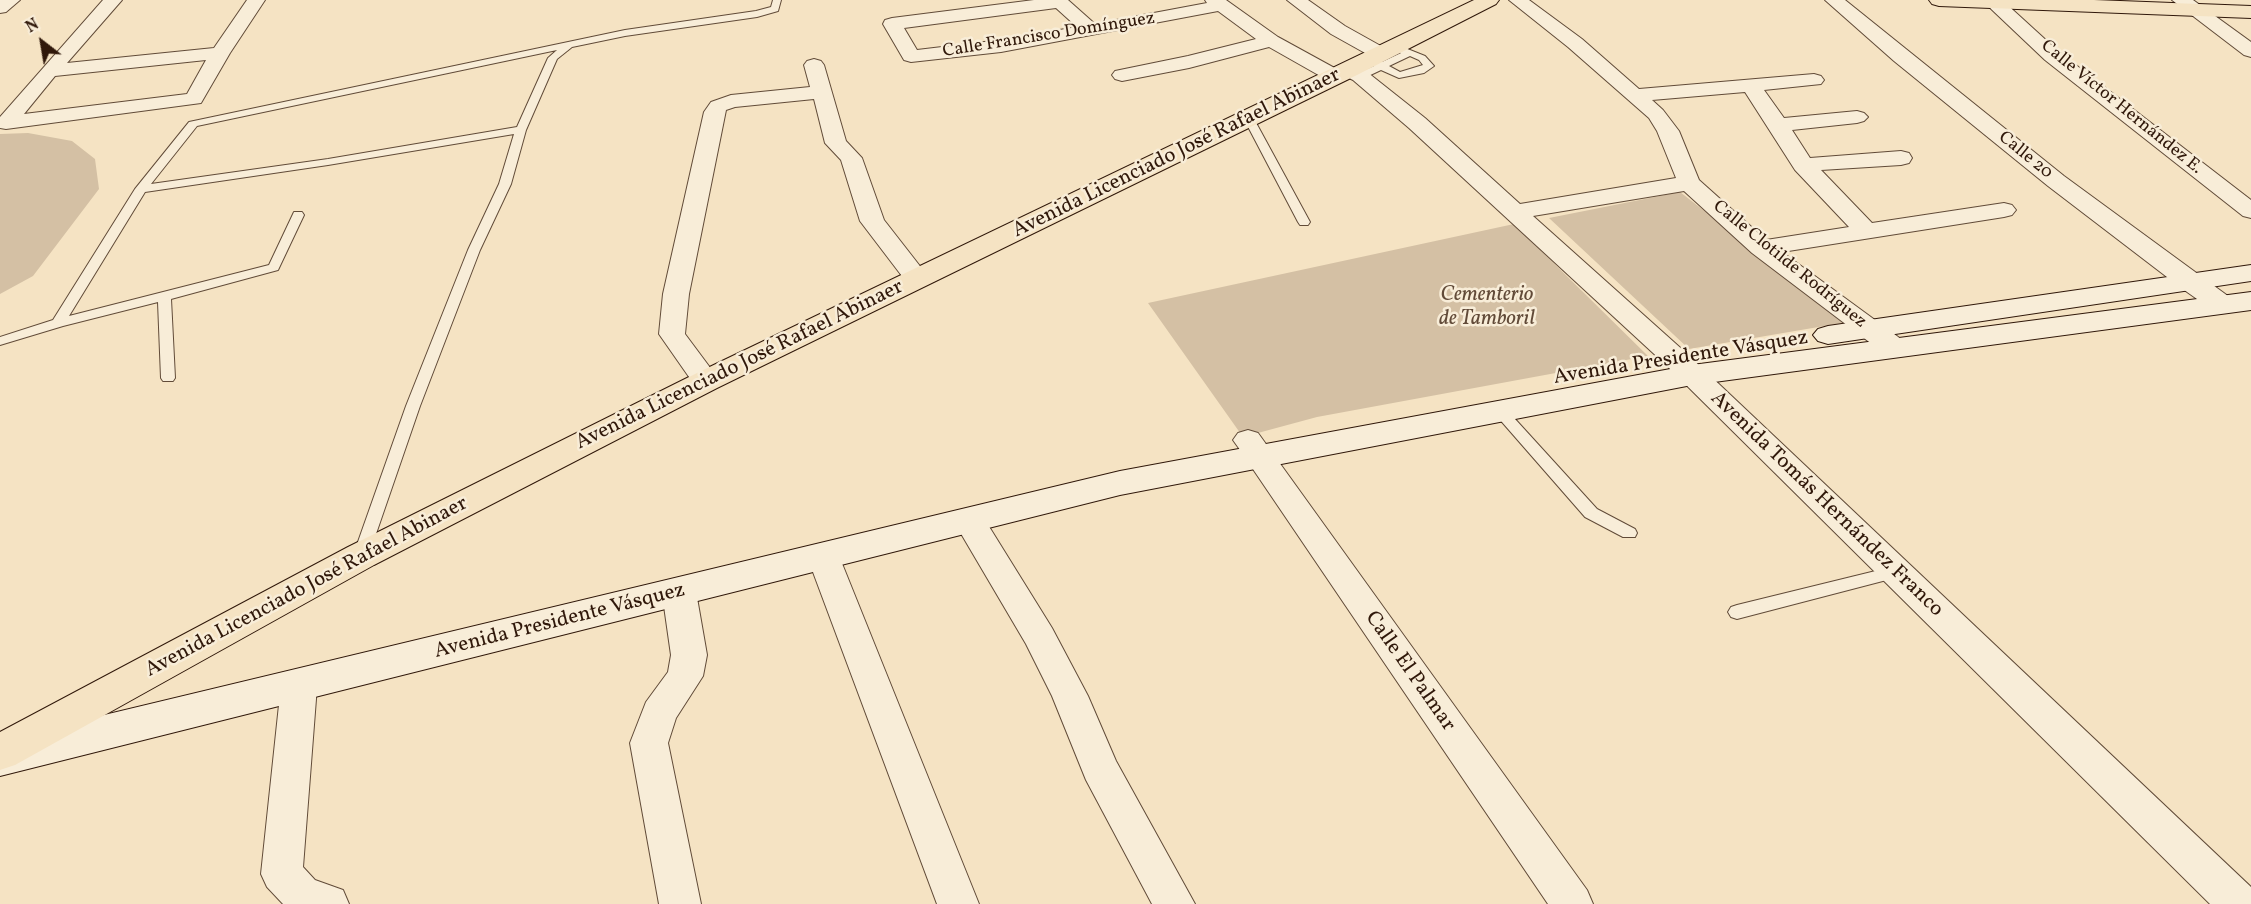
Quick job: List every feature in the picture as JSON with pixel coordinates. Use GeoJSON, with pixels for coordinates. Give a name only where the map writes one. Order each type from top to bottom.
{"type":"FeatureCollection","features":[{"type":"Feature","properties":{"kind":"main road","name":"Avenida Licenciado José Rafael Abinaer"},"geometry":{"type":"LineString","coordinates":[[0,752],[361,556],[706,381],[1249,119],[1373,63],[1489,0]]}},
{"type":"Feature","properties":{"kind":"main road"},"geometry":{"type":"LineString","coordinates":[[1939,0],[2188,5],[2251,12]]}},
{"type":"Feature","properties":{"kind":"street"},"geometry":{"type":"LineString","coordinates":[[0,8],[11,0]]}},
{"type":"Feature","properties":{"kind":"street"},"geometry":{"type":"LineString","coordinates":[[113,0],[6,123],[194,99],[220,53],[256,0]]}},
{"type":"Feature","properties":{"kind":"street"},"geometry":{"type":"LineString","coordinates":[[1296,0],[1338,30],[1373,63]]}},
{"type":"Feature","properties":{"kind":"street","name":"Calle Clotilde Rodríguez"},"geometry":{"type":"LineString","coordinates":[[1518,0],[1575,43],[1636,95],[1659,118],[1689,183],[1761,248],[1895,348]]}},
{"type":"Feature","properties":{"kind":"street","name":"Calle 20"},"geometry":{"type":"LineString","coordinates":[[1834,0],[2056,181],[2189,282],[2237,303]]}},
{"type":"Feature","properties":{"kind":"street","name":"Calle Francisco Domínguez"},"geometry":{"type":"LineString","coordinates":[[1091,30],[1060,2],[892,24],[911,56],[1001,46],[1091,30],[1218,3]]}},
{"type":"Feature","properties":{"kind":"street","name":"Calle Víctor Hernández E."},"geometry":{"type":"LineString","coordinates":[[1994,2],[2062,63],[2251,211]]}},
{"type":"Feature","properties":{"kind":"street"},"geometry":{"type":"LineString","coordinates":[[1218,3],[1271,41],[1373,63]]}},
{"type":"Feature","properties":{"kind":"street"},"geometry":{"type":"LineString","coordinates":[[2188,5],[2251,51]]}},
{"type":"Feature","properties":{"kind":"street"},"geometry":{"type":"LineString","coordinates":[[1122,75],[1189,62],[1271,41]]}},
{"type":"Feature","properties":{"kind":"street"},"geometry":{"type":"LineString","coordinates":[[49,71],[220,53]]}},
{"type":"Feature","properties":{"kind":"street","name":"Avenida Tomás Hernández Franco"},"geometry":{"type":"LineString","coordinates":[[1373,63],[1417,123],[1684,367],[2239,904]]}},
{"type":"Feature","properties":{"kind":"street"},"geometry":{"type":"LineString","coordinates":[[814,65],[836,143],[851,158],[872,221],[917,279]]}},
{"type":"Feature","properties":{"kind":"street"},"geometry":{"type":"LineString","coordinates":[[1636,95],[1814,80]]}},
{"type":"Feature","properties":{"kind":"street"},"geometry":{"type":"LineString","coordinates":[[1750,86],[1803,165],[1867,231]]}},
{"type":"Feature","properties":{"kind":"street"},"geometry":{"type":"LineString","coordinates":[[706,381],[672,334],[676,294],[714,112],[718,106],[731,101],[822,92]]}},
{"type":"Feature","properties":{"kind":"street"},"geometry":{"type":"LineString","coordinates":[[1778,125],[1857,117]]}},
{"type":"Feature","properties":{"kind":"street"},"geometry":{"type":"LineString","coordinates":[[1803,165],[1900,158]]}},
{"type":"Feature","properties":{"kind":"street"},"geometry":{"type":"LineString","coordinates":[[1516,212],[1689,183]]}},
{"type":"Feature","properties":{"kind":"street"},"geometry":{"type":"LineString","coordinates":[[1761,248],[2004,210]]}},
{"type":"Feature","properties":{"kind":"street","name":"Avenida Presidente Vásquez"},"geometry":{"type":"LineString","coordinates":[[0,758],[300,686],[1253,448],[1684,367],[1868,329],[2251,273]]}},
{"type":"Feature","properties":{"kind":"street","name":"Avenida Presidente Vásquez"},"geometry":{"type":"LineString","coordinates":[[1253,448],[1500,411],[1684,367],[1895,348],[2237,303]]}},
{"type":"Feature","properties":{"kind":"street","name":"Calle El Palmar"},"geometry":{"type":"LineString","coordinates":[[1253,448],[1572,904]]}},
{"type":"Feature","properties":{"kind":"street"},"geometry":{"type":"LineString","coordinates":[[969,520],[1040,638],[1070,696],[1100,768],[1174,904]]}},
{"type":"Feature","properties":{"kind":"street"},"geometry":{"type":"LineString","coordinates":[[823,556],[958,904]]}},
{"type":"Feature","properties":{"kind":"street"},"geometry":{"type":"LineString","coordinates":[[679,592],[689,655],[687,666],[685,676],[658,713],[649,743],[680,904]]}},
{"type":"Feature","properties":{"kind":"street"},"geometry":{"type":"LineString","coordinates":[[300,686],[282,874],[301,894],[328,904]]}},
{"type":"Feature","properties":{"kind":"lane"},"geometry":{"type":"LineString","coordinates":[[58,322],[141,189],[193,124],[625,33],[757,14],[775,9],[777,0]]}},
{"type":"Feature","properties":{"kind":"lane"},"geometry":{"type":"LineString","coordinates":[[361,556],[413,406],[474,250],[505,184],[521,130],[554,58],[570,45]]}},
{"type":"Feature","properties":{"kind":"lane"},"geometry":{"type":"LineString","coordinates":[[1249,119],[1304,222]]}},
{"type":"Feature","properties":{"kind":"lane"},"geometry":{"type":"LineString","coordinates":[[141,189],[328,162],[521,130]]}},
{"type":"Feature","properties":{"kind":"lane"},"geometry":{"type":"LineString","coordinates":[[0,341],[58,322],[164,297],[274,267],[298,215]]}},
{"type":"Feature","properties":{"kind":"lane"},"geometry":{"type":"LineString","coordinates":[[164,297],[168,378]]}},
{"type":"Feature","properties":{"kind":"lane"},"geometry":{"type":"LineString","coordinates":[[1500,411],[1591,513],[1629,533]]}},
{"type":"Feature","properties":{"kind":"lane"},"geometry":{"type":"LineString","coordinates":[[1737,612],[1896,572]]}},
{"type":"Feature","properties":{"kind":"green space"},"geometry":{"type":"Polygon","coordinates":[[[28,133],[72,141],[95,159],[99,189],[33,276],[0,294],[0,134],[28,133]]]}},
{"type":"Feature","properties":{"kind":"green space"},"geometry":{"type":"Polygon","coordinates":[[[1680,192],[1848,322],[1689,349],[1549,218],[1680,192]]]}},
{"type":"Feature","properties":{"kind":"green space","name":"Cementerio de Tamboril"},"geometry":{"type":"Polygon","coordinates":[[[1514,224],[1648,356],[1317,417],[1243,437],[1148,303],[1514,224]]]}}]}
